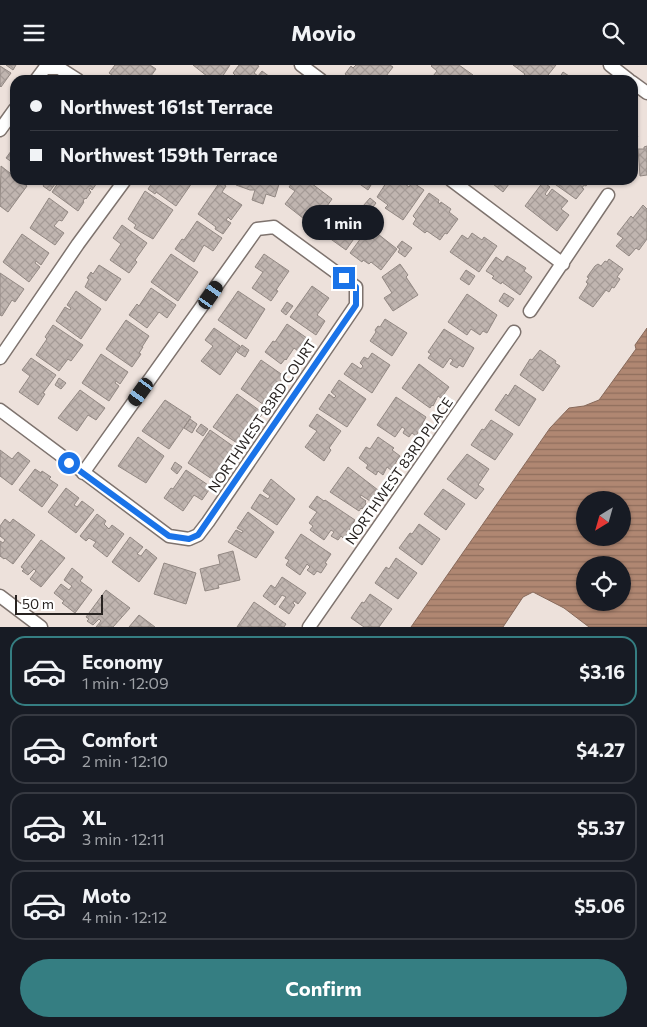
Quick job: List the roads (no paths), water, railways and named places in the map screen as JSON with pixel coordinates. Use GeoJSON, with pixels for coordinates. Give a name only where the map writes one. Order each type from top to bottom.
{"type":"FeatureCollection","features":[{"type":"Feature","properties":{"kind":"street"},"geometry":{"type":"LineString","coordinates":[[301,65],[317,73]]}},
{"type":"Feature","properties":{"kind":"street"},"geometry":{"type":"LineString","coordinates":[[610,65],[623,75]]}},
{"type":"Feature","properties":{"kind":"street"},"geometry":{"type":"LineString","coordinates":[[40,75],[45,68],[59,68],[70,75]]}},
{"type":"Feature","properties":{"kind":"street"},"geometry":{"type":"LineString","coordinates":[[0,130],[10,116]]}},
{"type":"Feature","properties":{"kind":"street"},"geometry":{"type":"LineString","coordinates":[[0,359],[78,244],[121,185]]}},
{"type":"Feature","properties":{"kind":"street"},"geometry":{"type":"LineString","coordinates":[[458,185],[562,264]]}},
{"type":"Feature","properties":{"kind":"street"},"geometry":{"type":"LineString","coordinates":[[530,311],[608,195]]}},
{"type":"Feature","properties":{"kind":"street","name":"NORTHWEST 83RD COURT"},"geometry":{"type":"LineString","coordinates":[[274,227],[356,287],[356,305],[198,535],[189,539],[169,536],[83,473],[257,229],[274,227]]}},
{"type":"Feature","properties":{"kind":"street","name":"NORTHWEST 83RD PLACE"},"geometry":{"type":"LineString","coordinates":[[309,627],[514,332]]}},
{"type":"Feature","properties":{"kind":"street"},"geometry":{"type":"LineString","coordinates":[[0,410],[83,473]]}},
{"type":"Feature","properties":{"kind":"street"},"geometry":{"type":"LineString","coordinates":[[0,596],[41,627]]}}]}
